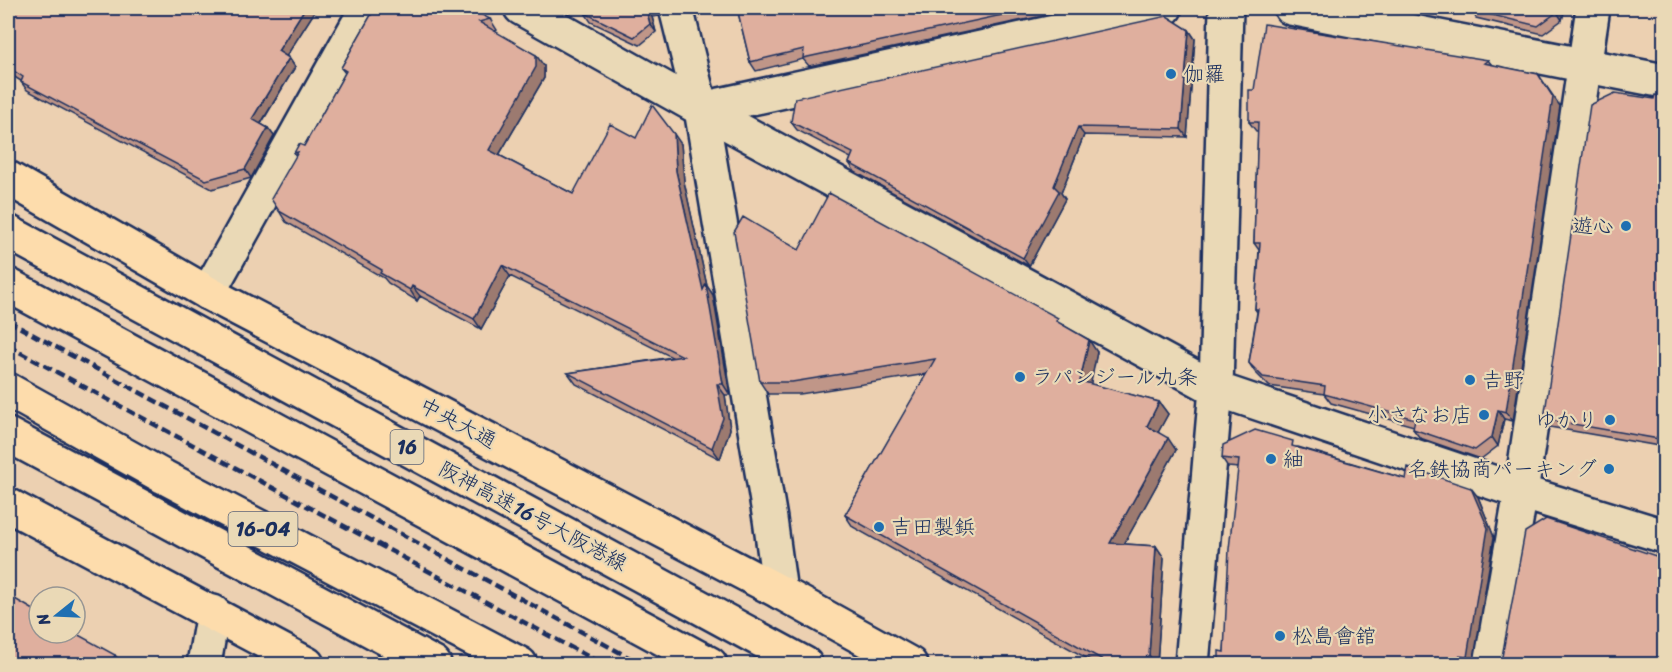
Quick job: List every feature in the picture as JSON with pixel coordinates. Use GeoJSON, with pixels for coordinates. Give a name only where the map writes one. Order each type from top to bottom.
{"type":"FeatureCollection","features":[{"type":"Feature","properties":{"kind":"main road","name":"中央大通"},"geometry":{"type":"LineString","coordinates":[[8,178],[208,293],[780,591],[910,664]]}},
{"type":"Feature","properties":{"kind":"main road","name":"阪神高速16号大阪港線"},"geometry":{"type":"LineString","coordinates":[[8,232],[805,664]]}},
{"type":"Feature","properties":{"kind":"main road"},"geometry":{"type":"LineString","coordinates":[[8,285],[710,664]]}},
{"type":"Feature","properties":{"kind":"main road","name":"16-04"},"geometry":{"type":"LineString","coordinates":[[8,390],[174,482],[520,664]]}},
{"type":"Feature","properties":{"kind":"main road"},"geometry":{"type":"LineString","coordinates":[[8,435],[434,664]]}},
{"type":"Feature","properties":{"kind":"main road"},"geometry":{"type":"LineString","coordinates":[[8,505],[307,664]]}},
{"type":"Feature","properties":{"kind":"street"},"geometry":{"type":"LineString","coordinates":[[208,293],[367,8]]}},
{"type":"Feature","properties":{"kind":"street"},"geometry":{"type":"LineString","coordinates":[[521,8],[701,110],[1216,389],[1521,492],[1665,536]]}},
{"type":"Feature","properties":{"kind":"street"},"geometry":{"type":"LineString","coordinates":[[676,8],[701,110],[771,519],[780,591]]}},
{"type":"Feature","properties":{"kind":"street"},"geometry":{"type":"LineString","coordinates":[[701,110],[1165,8]]}},
{"type":"Feature","properties":{"kind":"street"},"geometry":{"type":"LineString","coordinates":[[1192,664],[1216,389],[1226,8]]}},
{"type":"Feature","properties":{"kind":"street"},"geometry":{"type":"LineString","coordinates":[[1291,8],[1427,21],[1585,66],[1665,81]]}},
{"type":"Feature","properties":{"kind":"street"},"geometry":{"type":"LineString","coordinates":[[1491,664],[1521,492],[1593,8]]}},
{"type":"Feature","properties":{"kind":"street"},"geometry":{"type":"LineString","coordinates":[[204,664],[213,612]]}},
{"type":"Feature","properties":{"kind":"building"},"geometry":{"type":"Polygon","coordinates":[[[8,8],[305,8],[278,51],[289,58],[252,119],[268,128],[245,169],[206,180],[21,82],[23,77],[8,67],[8,8]]]}},
{"type":"Feature","properties":{"kind":"building"},"geometry":{"type":"Polygon","coordinates":[[[375,8],[469,8],[490,19],[479,22],[536,55],[536,67],[489,150],[573,194],[610,124],[636,138],[652,105],[674,134],[676,171],[703,290],[706,284],[723,384],[717,384],[723,418],[712,448],[568,373],[683,356],[502,265],[474,319],[412,286],[410,290],[380,273],[382,270],[279,211],[271,199],[298,152],[294,153],[299,144],[304,146],[346,71],[341,68],[375,8]]]}},
{"type":"Feature","properties":{"kind":"building"},"geometry":{"type":"Polygon","coordinates":[[[584,8],[652,8],[646,9],[650,24],[634,37],[585,13],[584,8]]]}},
{"type":"Feature","properties":{"kind":"building"},"geometry":{"type":"Polygon","coordinates":[[[737,8],[1034,8],[803,58],[804,49],[750,62],[737,8]]]}},
{"type":"Feature","properties":{"kind":"building"},"geometry":{"type":"Polygon","coordinates":[[[1471,8],[1558,8],[1557,12],[1538,26],[1471,10],[1471,8]]]}},
{"type":"Feature","properties":{"kind":"building"},"geometry":{"type":"Polygon","coordinates":[[[1167,16],[1189,30],[1181,129],[1078,127],[1054,186],[1059,191],[1023,258],[849,163],[853,153],[791,122],[795,98],[1167,16]]]}},
{"type":"Feature","properties":{"kind":"building"},"geometry":{"type":"Polygon","coordinates":[[[1264,24],[1488,60],[1484,63],[1538,74],[1553,97],[1506,412],[1498,410],[1492,437],[1475,450],[1413,429],[1415,419],[1324,394],[1325,386],[1263,377],[1249,363],[1258,309],[1255,309],[1260,243],[1254,243],[1258,122],[1249,122],[1249,90],[1254,90],[1264,24]]]}},
{"type":"Feature","properties":{"kind":"building"},"geometry":{"type":"Polygon","coordinates":[[[1615,93],[1654,99],[1655,95],[1665,97],[1665,440],[1544,419],[1590,105],[1615,93]]]}},
{"type":"Feature","properties":{"kind":"building"},"geometry":{"type":"Polygon","coordinates":[[[829,193],[1058,318],[1056,321],[1089,340],[1080,381],[1159,402],[1147,426],[1168,438],[1110,543],[1156,546],[1149,655],[1138,664],[1110,664],[845,515],[935,359],[792,382],[760,382],[734,232],[743,217],[799,250],[829,193]]]}},
{"type":"Feature","properties":{"kind":"building"},"geometry":{"type":"Polygon","coordinates":[[[1255,430],[1293,441],[1292,446],[1406,479],[1408,467],[1471,488],[1488,528],[1467,657],[1459,656],[1458,664],[1219,664],[1219,651],[1224,652],[1229,549],[1239,460],[1222,458],[1223,445],[1255,430]]]}},
{"type":"Feature","properties":{"kind":"building"},"geometry":{"type":"Polygon","coordinates":[[[1546,519],[1665,559],[1665,664],[1516,664],[1501,662],[1525,532],[1546,519]]]}},
{"type":"Feature","properties":{"kind":"building"},"geometry":{"type":"Polygon","coordinates":[[[8,595],[27,606],[27,645],[87,645],[87,640],[115,655],[110,664],[8,664],[8,595]]]}},
{"type":"Feature","properties":{"kind":"railway"},"geometry":{"type":"LineString","coordinates":[[8,321],[641,664]]}},
{"type":"Feature","properties":{"kind":"railway"},"geometry":{"type":"LineString","coordinates":[[8,346],[602,664]]}},
{"type":"Feature","properties":{"kind":"place","name":"伽羅"},"geometry":{"type":"Point","coordinates":[1171,74]}},
{"type":"Feature","properties":{"kind":"place","name":"遊心"},"geometry":{"type":"Point","coordinates":[1626,226]}},
{"type":"Feature","properties":{"kind":"place","name":"ラパンジール九条"},"geometry":{"type":"Point","coordinates":[1020,377]}},
{"type":"Feature","properties":{"kind":"place","name":"𠮷野"},"geometry":{"type":"Point","coordinates":[1470,380]}},
{"type":"Feature","properties":{"kind":"place","name":"小さなお店"},"geometry":{"type":"Point","coordinates":[1484,415]}},
{"type":"Feature","properties":{"kind":"place","name":"ゆかり"},"geometry":{"type":"Point","coordinates":[1610,420]}},
{"type":"Feature","properties":{"kind":"place","name":"紬"},"geometry":{"type":"Point","coordinates":[1271,459]}},
{"type":"Feature","properties":{"kind":"place","name":"名鉄協商パーキング"},"geometry":{"type":"Point","coordinates":[1609,469]}},
{"type":"Feature","properties":{"kind":"place","name":"吉田製鋲"},"geometry":{"type":"Point","coordinates":[879,527]}},
{"type":"Feature","properties":{"kind":"place","name":"松島會舘"},"geometry":{"type":"Point","coordinates":[1280,636]}}]}
